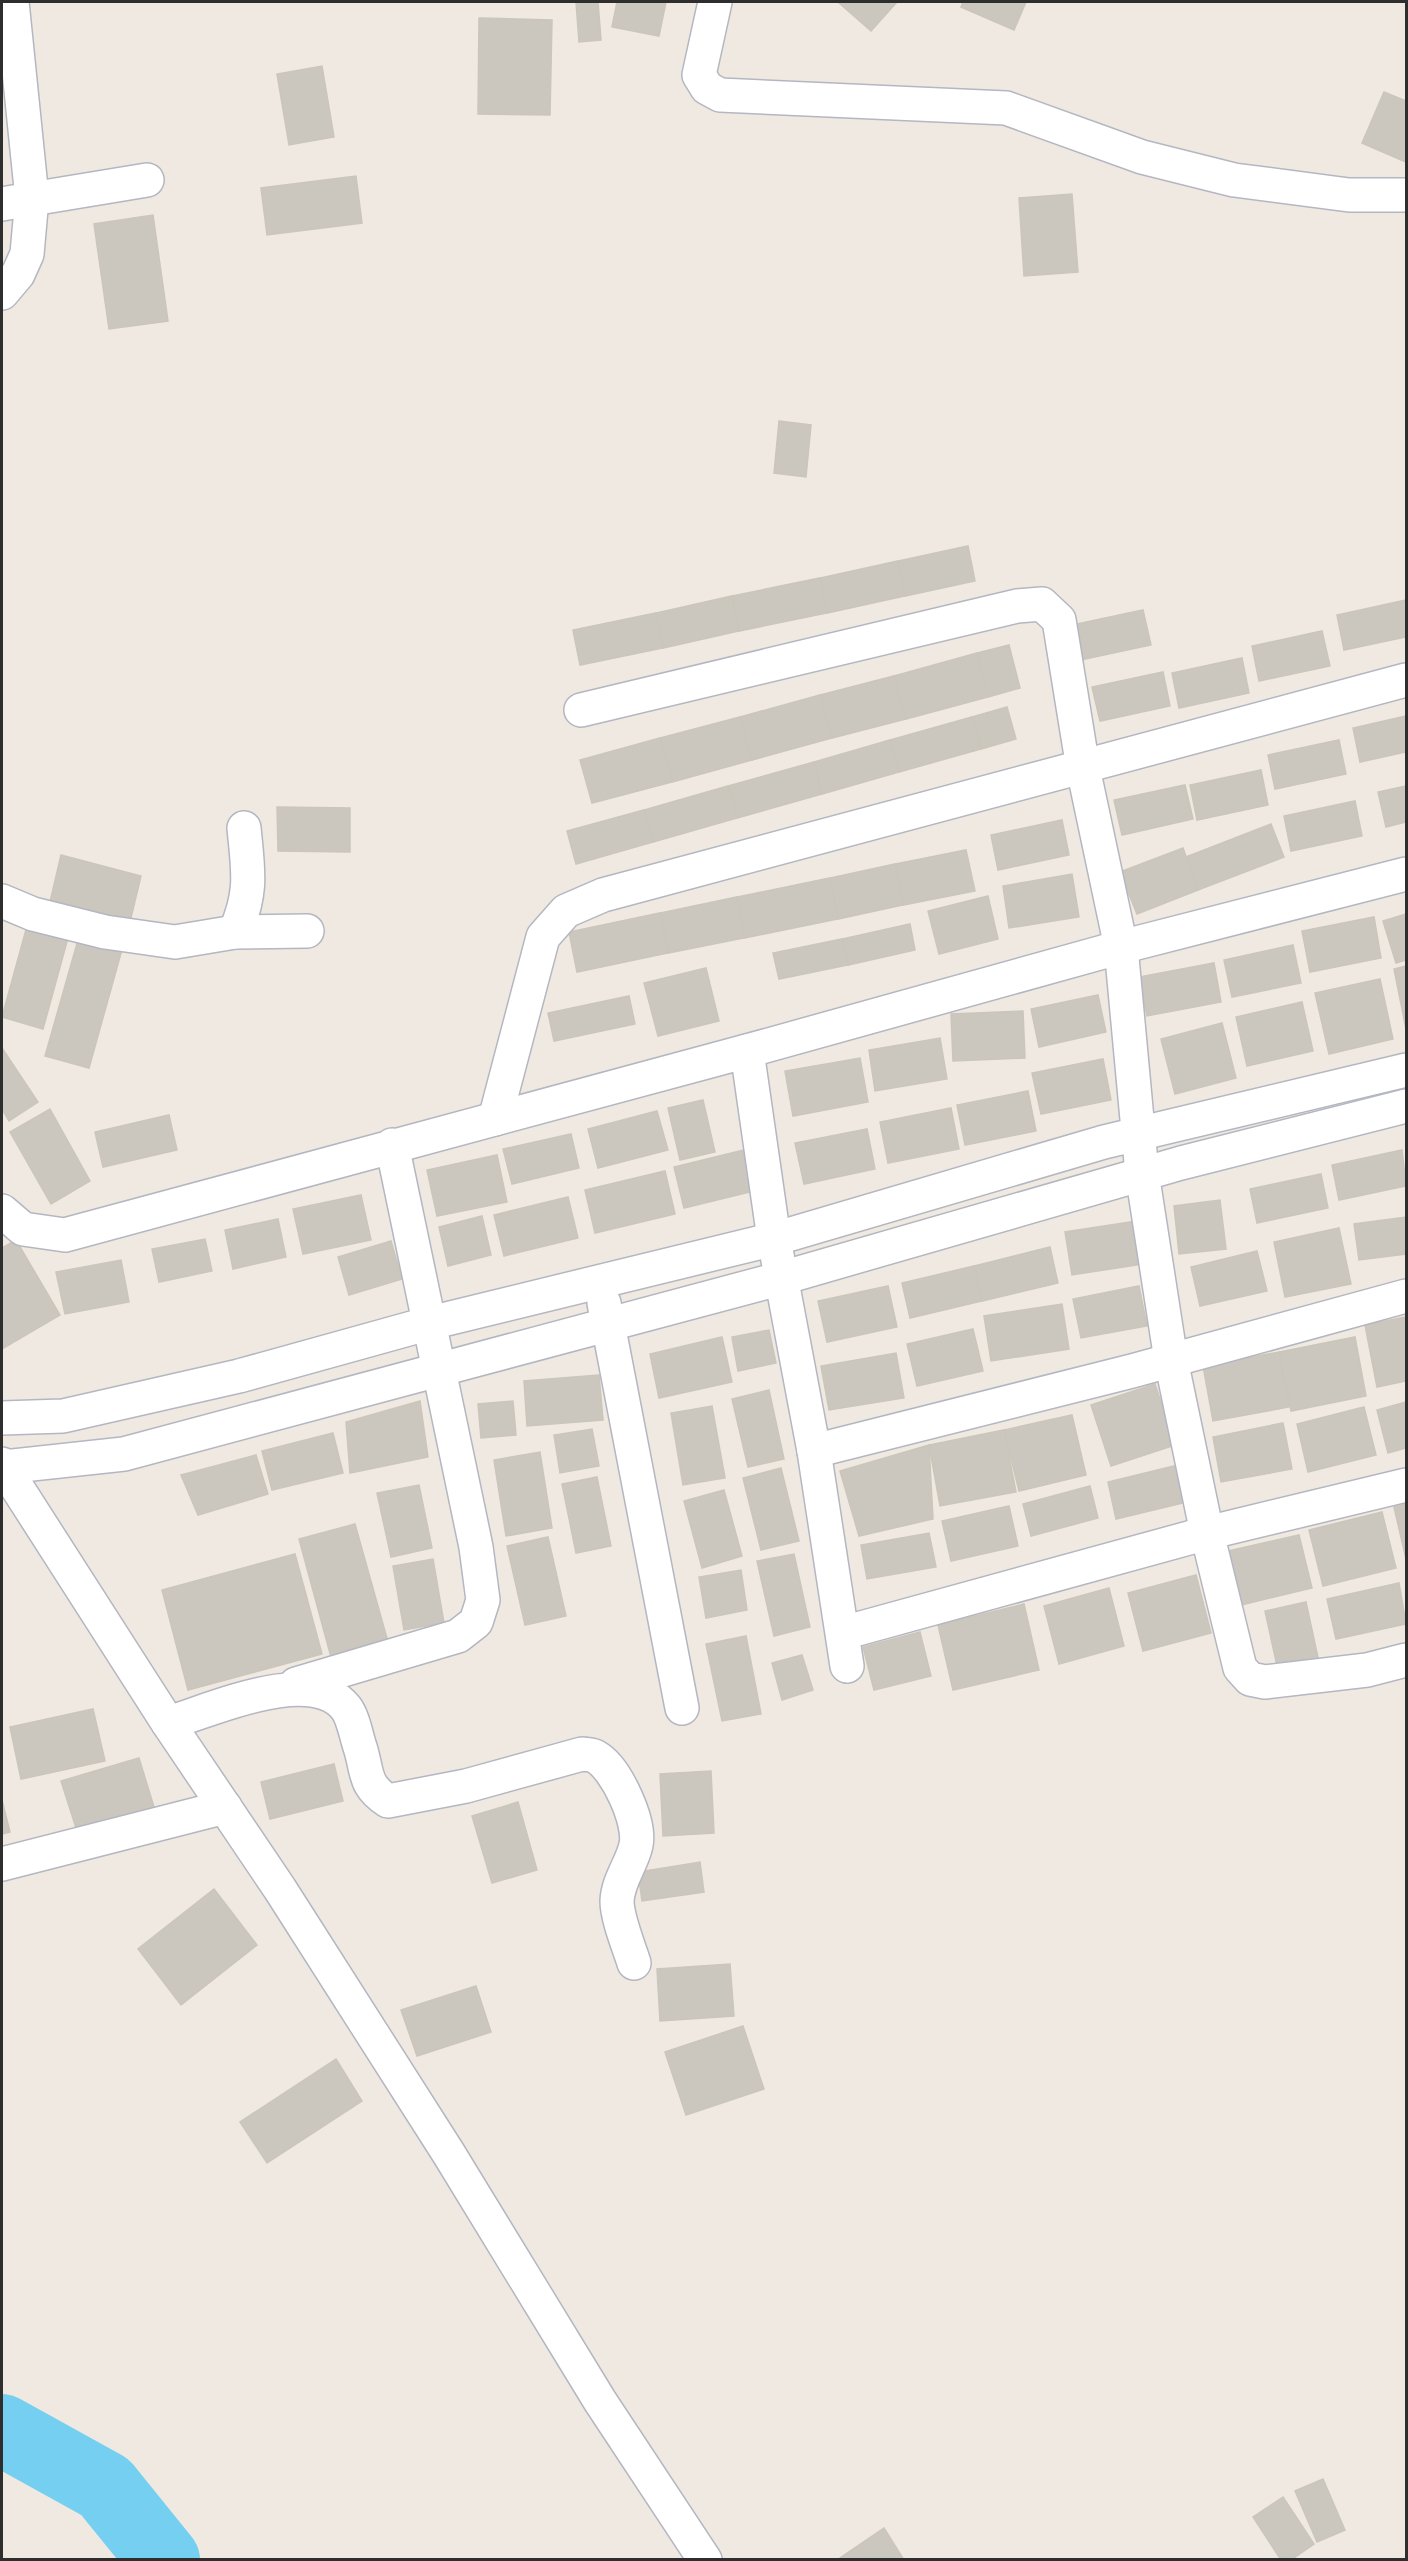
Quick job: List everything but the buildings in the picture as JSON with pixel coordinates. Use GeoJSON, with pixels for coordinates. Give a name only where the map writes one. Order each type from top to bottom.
{"type":"FeatureCollection","features":[{"type":"Feature","properties":{"kind":"street"},"geometry":{"type":"LineString","coordinates":[[2,293],[18,274],[27,254],[17,201],[12,2]]}},
{"type":"Feature","properties":{"kind":"street"},"geometry":{"type":"LineString","coordinates":[[715,2],[699,75],[707,88],[720,95],[1006,108],[1142,157],[1234,180],[1349,195],[1407,195]]}},
{"type":"Feature","properties":{"kind":"street"},"geometry":{"type":"LineString","coordinates":[[17,201],[147,180]]}},
{"type":"Feature","properties":{"kind":"street"},"geometry":{"type":"LineString","coordinates":[[581,710],[1017,606],[1042,604],[1059,620],[1083,768],[1120,946],[1138,1136],[1171,1360],[1207,1533],[1240,1668],[1250,1679],[1265,1682],[1367,1670],[1407,1660]]}},
{"type":"Feature","properties":{"kind":"street"},"geometry":{"type":"LineString","coordinates":[[495,1119],[543,937],[566,911],[603,895],[1407,680]]}},
{"type":"Feature","properties":{"kind":"street"},"geometry":{"type":"LineString","coordinates":[[235,932],[246,906],[248,872],[244,828]]}},
{"type":"Feature","properties":{"kind":"street"},"geometry":{"type":"LineString","coordinates":[[2,1210],[23,1229],[64,1235],[747,1051],[1120,946],[1407,874]]}},
{"type":"Feature","properties":{"kind":"street"},"geometry":{"type":"LineString","coordinates":[[2,901],[33,914],[105,932],[175,942],[235,932],[307,931]]}},
{"type":"Feature","properties":{"kind":"street"},"geometry":{"type":"LineString","coordinates":[[747,1051],[774,1239],[814,1450],[847,1666]]}},
{"type":"Feature","properties":{"kind":"street"},"geometry":{"type":"LineString","coordinates":[[2,1418],[63,1416],[239,1376],[430,1323],[774,1239],[1092,1146],[1407,1070]]}},
{"type":"Feature","properties":{"kind":"street"},"geometry":{"type":"LineString","coordinates":[[705,2559],[600,2401],[430,2125],[280,1889],[168,1723],[3,1465],[124,1454],[782,1278],[1143,1173],[1407,1107]]}},
{"type":"Feature","properties":{"kind":"street"},"geometry":{"type":"LineString","coordinates":[[168,1723],[458,1636],[476,1622],[483,1600],[476,1547],[392,1145]]}},
{"type":"Feature","properties":{"kind":"street"},"geometry":{"type":"LineString","coordinates":[[601,1283],[682,1708]]}},
{"type":"Feature","properties":{"kind":"street"},"geometry":{"type":"LineString","coordinates":[[814,1450],[1171,1360],[1407,1296]]}},
{"type":"Feature","properties":{"kind":"street"},"geometry":{"type":"LineString","coordinates":[[843,1633],[1207,1533],[1407,1485]]}},
{"type":"Feature","properties":{"kind":"street"},"geometry":{"type":"LineString","coordinates":[[280,1689],[306,1688],[327,1692],[347,1708],[367,1778],[374,1792],[388,1801],[466,1786],[582,1754],[594,1755],[604,1763],[623,1793],[637,1827],[636,1846],[622,1879],[617,1903],[634,1963]]}},
{"type":"Feature","properties":{"kind":"street"},"geometry":{"type":"LineString","coordinates":[[2,1864],[225,1807]]}},
{"type":"Feature","properties":{"kind":"waterway"},"geometry":{"type":"LineString","coordinates":[[2,2430],[105,2487],[164,2560]]}}]}
